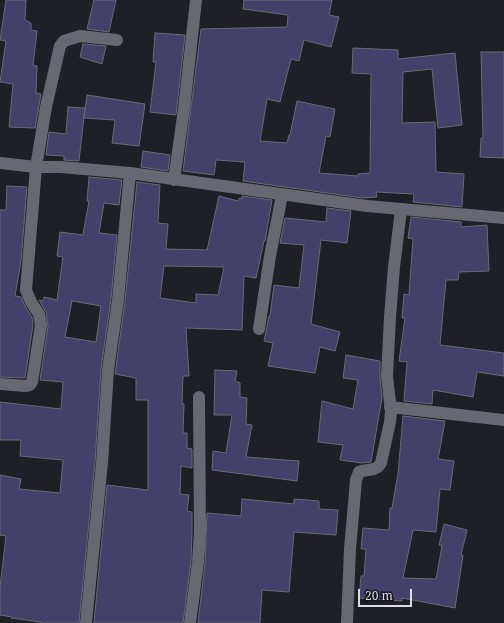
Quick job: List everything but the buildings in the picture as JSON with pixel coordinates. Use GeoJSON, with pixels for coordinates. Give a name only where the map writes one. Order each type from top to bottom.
{"type":"FeatureCollection","features":[{"type":"Feature","properties":{"kind":"street"},"geometry":{"type":"LineString","coordinates":[[174,180],[184,109],[196,0]]}},
{"type":"Feature","properties":{"kind":"street"},"geometry":{"type":"LineString","coordinates":[[0,384],[20,386],[30,385],[32,382],[41,325],[41,320],[26,290],[36,167],[46,107],[60,46],[64,41],[80,36],[117,40]]}},
{"type":"Feature","properties":{"kind":"street"},"geometry":{"type":"LineString","coordinates":[[0,163],[36,167],[61,166],[130,173],[282,195],[401,210],[504,218]]}},
{"type":"Feature","properties":{"kind":"street"},"geometry":{"type":"LineString","coordinates":[[86,623],[102,463],[108,370],[118,300],[130,173]]}},
{"type":"Feature","properties":{"kind":"street"},"geometry":{"type":"LineString","coordinates":[[259,328],[270,256],[282,195]]}},
{"type":"Feature","properties":{"kind":"street"},"geometry":{"type":"LineString","coordinates":[[347,623],[350,549],[356,480],[359,472],[374,469],[381,463],[390,422],[387,376],[390,316],[401,210]]}},
{"type":"Feature","properties":{"kind":"street"},"geometry":{"type":"LineString","coordinates":[[190,623],[198,562],[200,532],[200,397]]}},
{"type":"Feature","properties":{"kind":"street"},"geometry":{"type":"LineString","coordinates":[[390,407],[504,420]]}}]}
